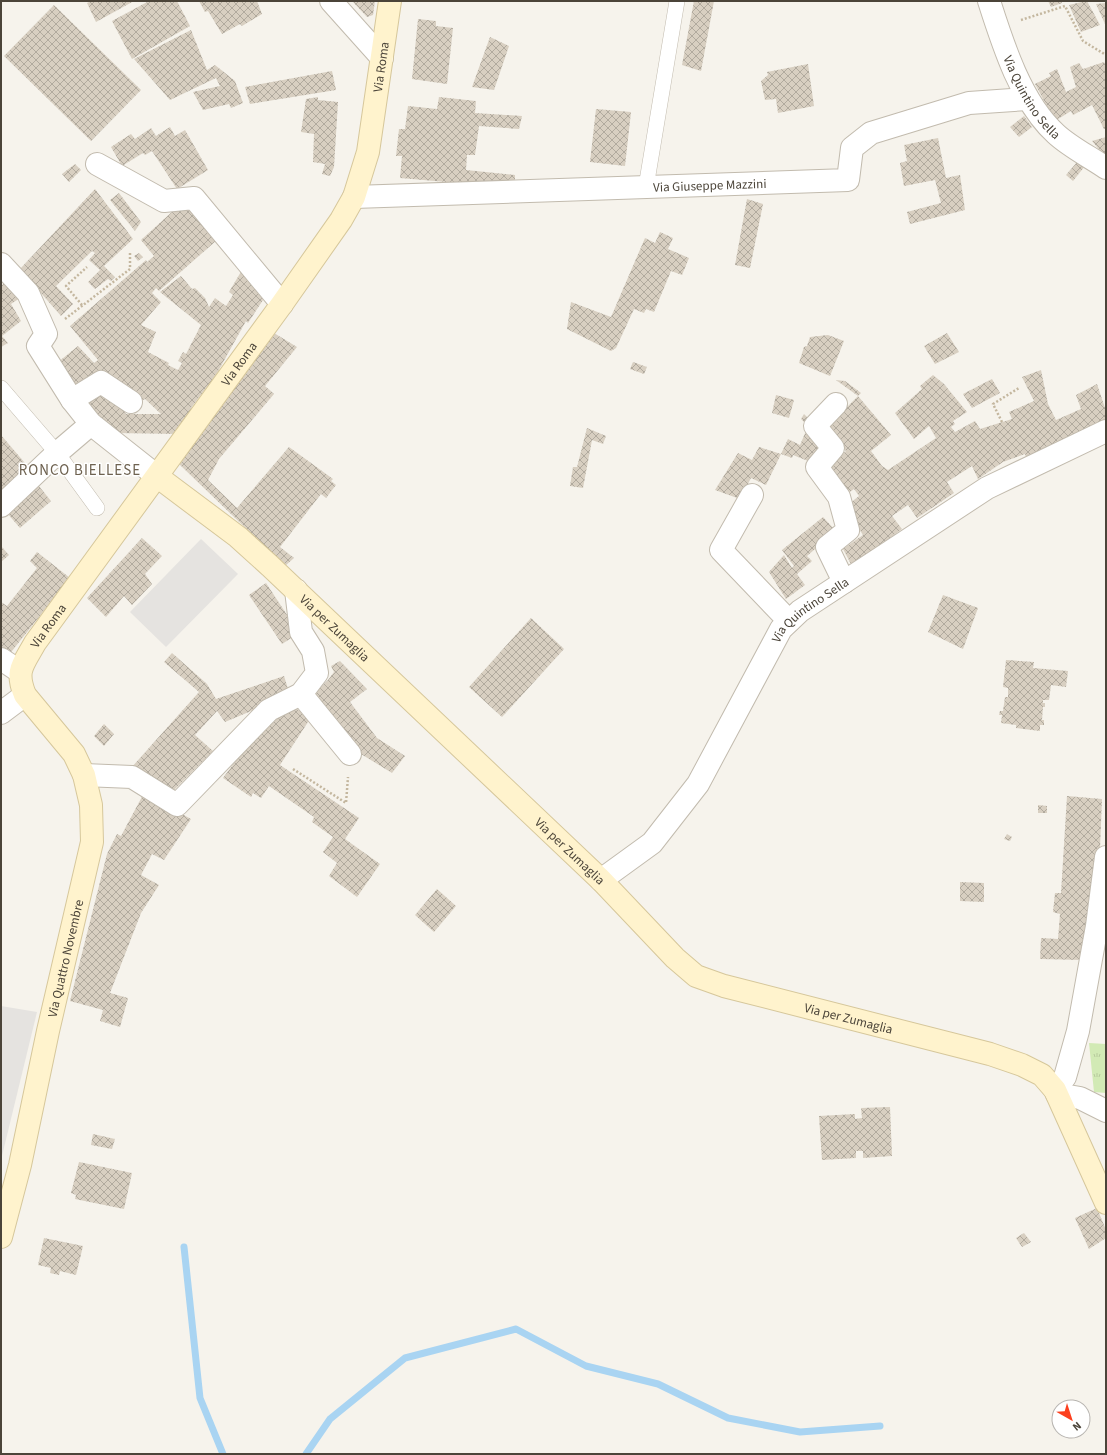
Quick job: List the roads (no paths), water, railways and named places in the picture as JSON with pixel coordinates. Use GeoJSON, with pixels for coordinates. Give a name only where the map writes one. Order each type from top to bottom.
{"type":"FeatureCollection","features":[{"type":"Feature","properties":{"kind":"street"},"geometry":{"type":"LineString","coordinates":[[331,1],[382,58]]}},
{"type":"Feature","properties":{"kind":"street","name":"Via Roma"},"geometry":{"type":"LineString","coordinates":[[20,671],[35,643],[158,477],[282,304],[341,220],[354,197],[368,152],[390,1]]}},
{"type":"Feature","properties":{"kind":"street","name":"Via Quintino Sella"},"geometry":{"type":"LineString","coordinates":[[989,1],[998,28],[1027,99],[1056,134],[1106,168]]}},
{"type":"Feature","properties":{"kind":"street","name":"Via Giuseppe Mazzini"},"geometry":{"type":"LineString","coordinates":[[354,197],[848,180],[852,148],[871,133],[969,103],[1027,99]]}},
{"type":"Feature","properties":{"kind":"street"},"geometry":{"type":"LineString","coordinates":[[97,164],[164,201],[194,198],[282,304]]}},
{"type":"Feature","properties":{"kind":"street"},"geometry":{"type":"LineString","coordinates":[[1,264],[28,293],[46,334],[38,346],[72,400],[91,424],[158,477]]}},
{"type":"Feature","properties":{"kind":"street"},"geometry":{"type":"LineString","coordinates":[[72,400],[101,382],[131,402]]}},
{"type":"Feature","properties":{"kind":"street"},"geometry":{"type":"LineString","coordinates":[[836,404],[815,426],[833,448],[817,467],[838,497],[848,530],[827,547],[844,582]]}},
{"type":"Feature","properties":{"kind":"street"},"geometry":{"type":"LineString","coordinates":[[1,506],[57,453],[91,424]]}},
{"type":"Feature","properties":{"kind":"street","name":"Via Quintino Sella"},"geometry":{"type":"LineString","coordinates":[[601,880],[652,843],[698,784],[781,629],[800,611],[986,488],[1106,431]]}},
{"type":"Feature","properties":{"kind":"street","name":"Via per Zumaglia"},"geometry":{"type":"LineString","coordinates":[[158,477],[238,537],[296,590],[601,880],[674,958],[696,976],[724,986],[990,1054],[1022,1065],[1042,1075],[1056,1092],[1106,1203]]}},
{"type":"Feature","properties":{"kind":"street"},"geometry":{"type":"LineString","coordinates":[[752,495],[721,550],[790,621]]}},
{"type":"Feature","properties":{"kind":"street"},"geometry":{"type":"LineString","coordinates":[[84,775],[132,777],[177,804],[269,710],[301,694],[318,673],[313,651],[301,632],[296,590]]}},
{"type":"Feature","properties":{"kind":"street"},"geometry":{"type":"LineString","coordinates":[[1,659],[20,671],[21,684],[25,696],[1,713]]}},
{"type":"Feature","properties":{"kind":"street"},"geometry":{"type":"LineString","coordinates":[[301,694],[350,754]]}},
{"type":"Feature","properties":{"kind":"street","name":"Via Quattro Novembre"},"geometry":{"type":"LineString","coordinates":[[1,1238],[20,1164],[48,1031],[92,842],[90,805],[84,775],[74,754],[25,696]]}},
{"type":"Feature","properties":{"kind":"street"},"geometry":{"type":"LineString","coordinates":[[1106,857],[1098,926],[1078,1031],[1065,1077],[1056,1092],[1080,1098],[1106,1112]]}},
{"type":"Feature","properties":{"kind":"lane"},"geometry":{"type":"LineString","coordinates":[[646,187],[677,1]]}},
{"type":"Feature","properties":{"kind":"lane"},"geometry":{"type":"LineString","coordinates":[[1,388],[57,453],[97,508]]}},
{"type":"Feature","properties":{"kind":"waterway"},"geometry":{"type":"LineString","coordinates":[[184,1247],[200,1398],[223,1454]]}},
{"type":"Feature","properties":{"kind":"waterway"},"geometry":{"type":"LineString","coordinates":[[306,1454],[330,1419],[405,1358],[516,1329],[586,1366],[658,1384],[728,1418],[800,1432],[880,1426]]}},
{"type":"Feature","properties":{"kind":"district","name":"RONCO BIELLESE"},"geometry":{"type":"Point","coordinates":[80,470]}}]}
